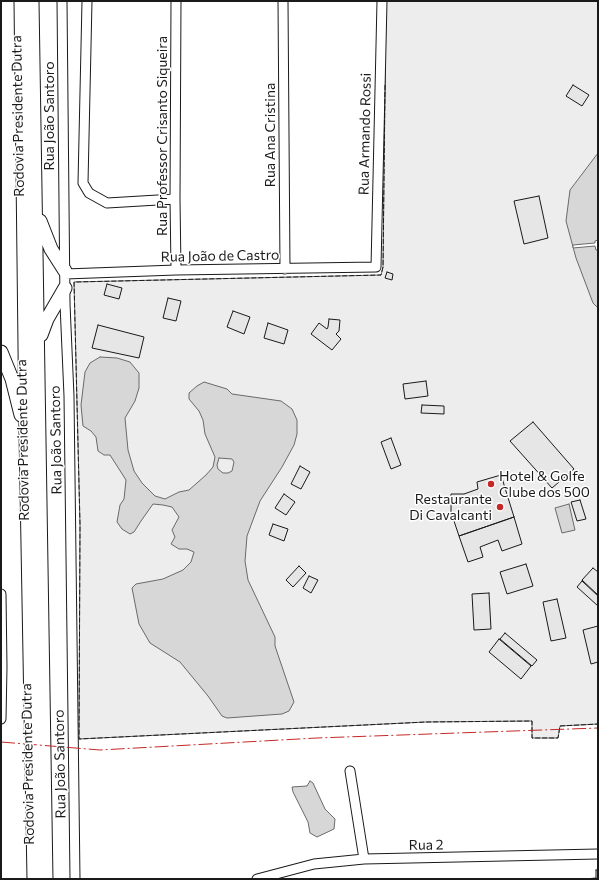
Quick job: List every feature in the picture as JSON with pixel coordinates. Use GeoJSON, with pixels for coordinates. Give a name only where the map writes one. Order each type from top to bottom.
{"type":"FeatureCollection","features":[{"type":"Feature","properties":{"kind":"highway","name":"Rodovia Presidente Dutra"},"geometry":{"type":"LineString","coordinates":[[21,1],[33,877]]}},
{"type":"Feature","properties":{"kind":"highway","name":"Rodovia Presidente Dutra"},"geometry":{"type":"LineString","coordinates":[[32,1],[46,879]]}},
{"type":"Feature","properties":{"kind":"highway"},"geometry":{"type":"LineString","coordinates":[[36,207],[51,250],[65,272]]}},
{"type":"Feature","properties":{"kind":"highway"},"geometry":{"type":"LineString","coordinates":[[38,344],[47,319],[65,288]]}},
{"type":"Feature","properties":{"kind":"highway"},"geometry":{"type":"LineString","coordinates":[[1,352],[12,379],[26,433]]}},
{"type":"Feature","properties":{"kind":"street","name":"Rua João Santoro"},"geometry":{"type":"LineString","coordinates":[[62,1],[65,288],[69,396],[75,879]]}},
{"type":"Feature","properties":{"kind":"street"},"geometry":{"type":"LineString","coordinates":[[87,1],[83,183],[89,193],[107,203],[175,199]]}},
{"type":"Feature","properties":{"kind":"street","name":"Rua Professor Crisanto Siqueira"},"geometry":{"type":"LineString","coordinates":[[176,1],[176,270]]}},
{"type":"Feature","properties":{"kind":"street","name":"Rua Ana Cristina"},"geometry":{"type":"LineString","coordinates":[[283,1],[285,269]]}},
{"type":"Feature","properties":{"kind":"street","name":"Rua Armando Rossi"},"geometry":{"type":"LineString","coordinates":[[376,267],[382,1]]}},
{"type":"Feature","properties":{"kind":"street","name":"Rua João de Castro"},"geometry":{"type":"LineString","coordinates":[[65,272],[376,267]]}},
{"type":"Feature","properties":{"kind":"street"},"geometry":{"type":"LineString","coordinates":[[1,594],[1,719]]}},
{"type":"Feature","properties":{"kind":"street"},"geometry":{"type":"LineString","coordinates":[[350,771],[364,859]]}},
{"type":"Feature","properties":{"kind":"street","name":"Rua 2"},"geometry":{"type":"LineString","coordinates":[[257,879],[314,864],[364,859],[598,854]]}},
{"type":"Feature","properties":{"kind":"shaded area"},"geometry":{"type":"Polygon","coordinates":[[[386,1],[598,1],[598,724],[560,726],[558,738],[532,738],[532,721],[426,722],[79,739],[80,525],[74,282],[381,275],[383,267],[386,1]]]}},
{"type":"Feature","properties":{"kind":"shaded area"},"geometry":{"type":"Polygon","coordinates":[[[598,153],[598,308],[593,303],[576,258],[566,221],[570,190],[598,153]]]}},
{"type":"Feature","properties":{"kind":"shaded area"},"geometry":{"type":"Polygon","coordinates":[[[100,357],[117,358],[130,362],[139,373],[139,388],[135,401],[125,418],[128,450],[134,471],[142,483],[155,496],[165,499],[179,492],[189,490],[213,467],[215,457],[205,434],[203,420],[199,411],[189,399],[189,393],[197,386],[204,382],[227,389],[232,394],[281,401],[292,409],[297,420],[297,434],[294,445],[260,501],[247,536],[245,561],[248,580],[275,637],[275,646],[294,702],[289,711],[282,714],[227,718],[222,716],[208,696],[180,662],[150,643],[139,624],[132,588],[136,584],[163,579],[183,570],[191,562],[194,552],[187,549],[179,549],[171,544],[175,537],[172,530],[179,517],[172,507],[153,504],[134,532],[130,534],[122,529],[117,522],[120,505],[124,499],[126,480],[110,455],[104,455],[98,451],[96,437],[91,431],[83,426],[81,405],[85,372],[90,363],[100,357]],[[219,458],[217,465],[218,469],[223,473],[232,471],[234,462],[232,459],[219,458]]]}},
{"type":"Feature","properties":{"kind":"shaded area"},"geometry":{"type":"Polygon","coordinates":[[[569,504],[575,530],[562,533],[555,508],[569,504]]]}},
{"type":"Feature","properties":{"kind":"shaded area"},"geometry":{"type":"Polygon","coordinates":[[[310,781],[313,783],[325,809],[335,819],[334,829],[317,837],[310,833],[308,822],[292,787],[307,786],[310,781]]]}},
{"type":"Feature","properties":{"kind":"pier"},"geometry":{"type":"Polygon","coordinates":[[[598,240],[598,250],[596,250],[595,246],[573,248],[573,245],[595,243],[595,241],[598,240]]]}},
{"type":"Feature","properties":{"kind":"building"},"geometry":{"type":"Polygon","coordinates":[[[573,85],[589,95],[582,106],[566,96],[573,85]]]}},
{"type":"Feature","properties":{"kind":"building"},"geometry":{"type":"Polygon","coordinates":[[[539,196],[548,238],[524,244],[514,201],[539,196]]]}},
{"type":"Feature","properties":{"kind":"building"},"geometry":{"type":"Polygon","coordinates":[[[387,272],[393,274],[392,280],[385,278],[387,272]]]}},
{"type":"Feature","properties":{"kind":"building"},"geometry":{"type":"Polygon","coordinates":[[[107,284],[122,288],[119,299],[104,295],[107,284]]]}},
{"type":"Feature","properties":{"kind":"building"},"geometry":{"type":"Polygon","coordinates":[[[168,298],[181,301],[176,321],[163,318],[168,298]]]}},
{"type":"Feature","properties":{"kind":"building"},"geometry":{"type":"Polygon","coordinates":[[[233,311],[250,317],[244,334],[227,327],[233,311]]]}},
{"type":"Feature","properties":{"kind":"building"},"geometry":{"type":"Polygon","coordinates":[[[329,319],[340,320],[339,331],[336,334],[341,339],[332,350],[311,334],[319,323],[327,329],[329,319]]]}},
{"type":"Feature","properties":{"kind":"building"},"geometry":{"type":"Polygon","coordinates":[[[268,323],[288,330],[284,344],[264,338],[268,323]]]}},
{"type":"Feature","properties":{"kind":"building"},"geometry":{"type":"Polygon","coordinates":[[[98,325],[144,337],[139,358],[92,348],[98,325]]]}},
{"type":"Feature","properties":{"kind":"building"},"geometry":{"type":"Polygon","coordinates":[[[426,381],[428,396],[405,399],[403,384],[426,381]]]}},
{"type":"Feature","properties":{"kind":"building"},"geometry":{"type":"Polygon","coordinates":[[[422,405],[444,406],[444,414],[421,413],[422,405]]]}},
{"type":"Feature","properties":{"kind":"building"},"geometry":{"type":"Polygon","coordinates":[[[533,422],[574,469],[552,488],[510,441],[533,422]]]}},
{"type":"Feature","properties":{"kind":"building"},"geometry":{"type":"Polygon","coordinates":[[[391,438],[401,465],[391,469],[381,442],[391,438]]]}},
{"type":"Feature","properties":{"kind":"building"},"geometry":{"type":"Polygon","coordinates":[[[300,466],[310,472],[301,489],[291,484],[300,466]]]}},
{"type":"Feature","properties":{"kind":"building"},"geometry":{"type":"Polygon","coordinates":[[[501,475],[514,517],[459,536],[451,512],[451,494],[464,494],[478,489],[477,482],[501,475]]]}},
{"type":"Feature","properties":{"kind":"building"},"geometry":{"type":"Polygon","coordinates":[[[284,494],[295,502],[286,515],[275,508],[284,494]]]}},
{"type":"Feature","properties":{"kind":"building"},"geometry":{"type":"Polygon","coordinates":[[[580,500],[586,519],[577,521],[571,502],[580,500]]]}},
{"type":"Feature","properties":{"kind":"building"},"geometry":{"type":"Polygon","coordinates":[[[514,517],[522,544],[502,551],[498,540],[480,547],[483,557],[468,562],[459,536],[514,517]]]}},
{"type":"Feature","properties":{"kind":"building"},"geometry":{"type":"Polygon","coordinates":[[[273,524],[288,529],[284,541],[269,535],[273,524]]]}},
{"type":"Feature","properties":{"kind":"building"},"geometry":{"type":"Polygon","coordinates":[[[526,564],[533,586],[507,594],[500,572],[526,564]]]}},
{"type":"Feature","properties":{"kind":"building"},"geometry":{"type":"Polygon","coordinates":[[[299,566],[306,573],[293,587],[286,580],[299,566]]]}},
{"type":"Feature","properties":{"kind":"building"},"geometry":{"type":"Polygon","coordinates":[[[593,568],[598,572],[598,595],[582,580],[593,568]]]}},
{"type":"Feature","properties":{"kind":"building"},"geometry":{"type":"Polygon","coordinates":[[[309,576],[318,580],[311,593],[303,588],[309,576]]]}},
{"type":"Feature","properties":{"kind":"building"},"geometry":{"type":"Polygon","coordinates":[[[582,581],[598,596],[598,606],[577,587],[582,581]]]}},
{"type":"Feature","properties":{"kind":"building"},"geometry":{"type":"Polygon","coordinates":[[[489,593],[491,629],[474,630],[472,594],[489,593]]]}},
{"type":"Feature","properties":{"kind":"building"},"geometry":{"type":"Polygon","coordinates":[[[557,599],[566,638],[551,641],[543,602],[557,599]]]}},
{"type":"Feature","properties":{"kind":"building"},"geometry":{"type":"Polygon","coordinates":[[[598,626],[598,662],[591,664],[583,630],[598,626]]]}},
{"type":"Feature","properties":{"kind":"building"},"geometry":{"type":"Polygon","coordinates":[[[505,633],[537,660],[532,666],[500,639],[505,633]]]}},
{"type":"Feature","properties":{"kind":"building"},"geometry":{"type":"Polygon","coordinates":[[[499,639],[531,666],[521,679],[489,652],[499,639]]]}},
{"type":"Feature","properties":{"kind":"building"},"geometry":{"type":"Polygon","coordinates":[[[596,870],[598,870],[598,879],[585,879],[596,878],[596,870]]]}},
{"type":"Feature","properties":{"kind":"fence"},"geometry":{"type":"LineString","coordinates":[[385,85],[383,267],[381,275],[74,282],[80,525],[79,739],[426,722],[532,721],[532,738],[558,738],[560,726],[598,724]]}},
{"type":"Feature","properties":{"kind":"power"},"geometry":{"type":"LineString","coordinates":[[1,742],[100,750],[317,738],[598,728]]}},
{"type":"Feature","properties":{"kind":"place","name":"Hotel & Golfe Clube dos 500"},"geometry":{"type":"Point","coordinates":[491,484]}},
{"type":"Feature","properties":{"kind":"place","name":"Restaurante Di Cavalcanti"},"geometry":{"type":"Point","coordinates":[500,507]}}]}
